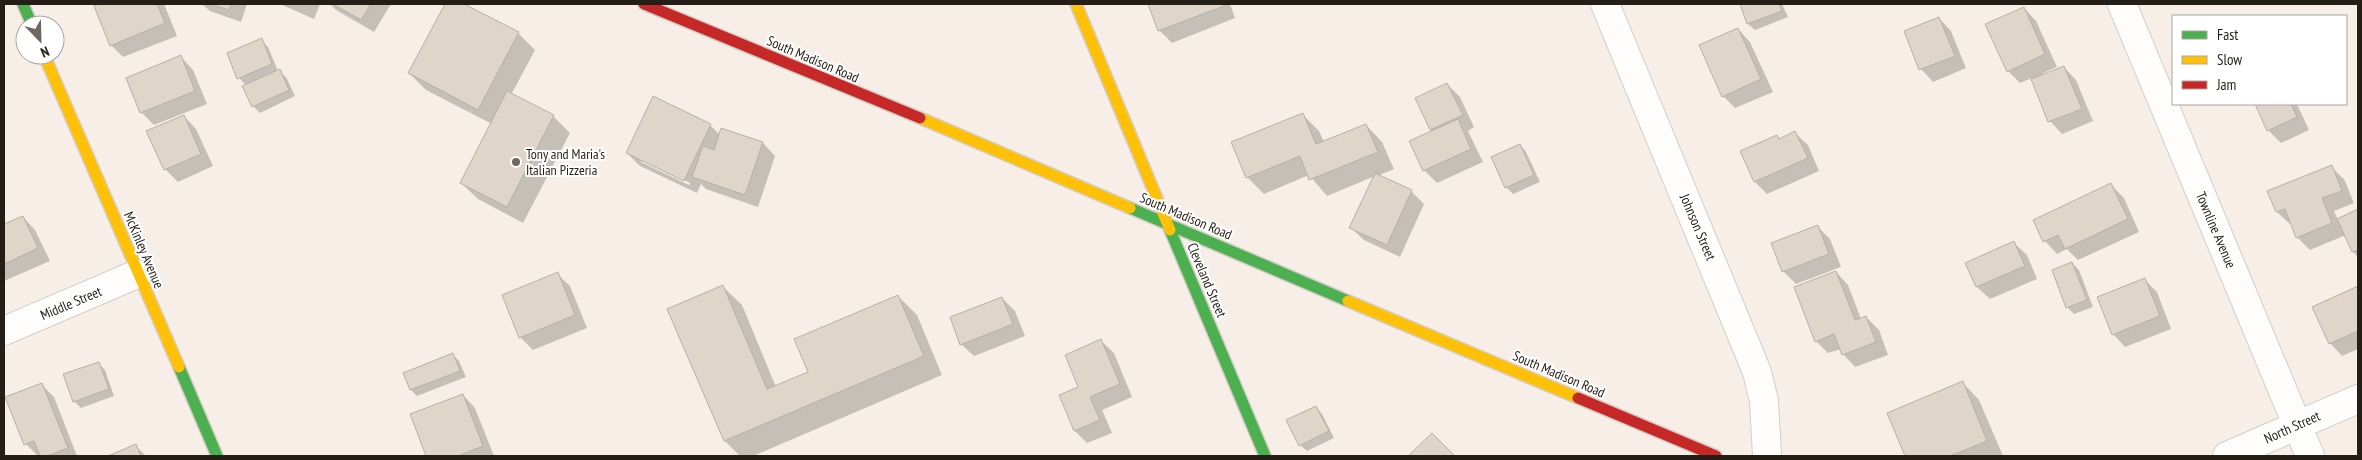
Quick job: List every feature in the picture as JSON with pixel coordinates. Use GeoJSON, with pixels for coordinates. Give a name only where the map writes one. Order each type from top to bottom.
{"type":"FeatureCollection","features":[{"type":"Feature","properties":{"kind":"main road","name":"South Madison Road"},"geometry":{"type":"LineString","coordinates":[[644,4],[803,72],[1014,158],[1716,456]]}},
{"type":"Feature","properties":{"kind":"main road","name":"Cleveland Street"},"geometry":{"type":"LineString","coordinates":[[1076,4],[1265,456]]}},
{"type":"Feature","properties":{"kind":"main road","name":"McKinley Avenue"},"geometry":{"type":"LineString","coordinates":[[48,65],[217,456]]}},
{"type":"Feature","properties":{"kind":"street","name":"Johnson Street"},"geometry":{"type":"LineString","coordinates":[[1605,4],[1757,372],[1764,401],[1767,456]]}},
{"type":"Feature","properties":{"kind":"street","name":"Townline Avenue"},"geometry":{"type":"LineString","coordinates":[[2122,4],[2310,456]]}},
{"type":"Feature","properties":{"kind":"street","name":"Middle Street"},"geometry":{"type":"LineString","coordinates":[[4,331],[138,274]]}},
{"type":"Feature","properties":{"kind":"street","name":"North Street"},"geometry":{"type":"LineString","coordinates":[[2226,456],[2358,399]]}},
{"type":"Feature","properties":{"kind":"building"},"geometry":{"type":"Polygon","coordinates":[[[99,4],[157,4],[165,23],[110,46],[94,6],[99,4]]]}},
{"type":"Feature","properties":{"kind":"building"},"geometry":{"type":"Polygon","coordinates":[[[210,4],[231,4],[229,10],[210,4]]]}},
{"type":"Feature","properties":{"kind":"building"},"geometry":{"type":"Polygon","coordinates":[[[333,4],[371,4],[361,20],[333,4]]]}},
{"type":"Feature","properties":{"kind":"building"},"geometry":{"type":"Polygon","coordinates":[[[445,4],[464,4],[519,32],[478,110],[408,73],[445,4]]]}},
{"type":"Feature","properties":{"kind":"building"},"geometry":{"type":"Polygon","coordinates":[[[1148,4],[1223,4],[1224,6],[1158,31],[1148,4]]]}},
{"type":"Feature","properties":{"kind":"building"},"geometry":{"type":"Polygon","coordinates":[[[1740,4],[1779,4],[1782,11],[1747,24],[1740,4]]]}},
{"type":"Feature","properties":{"kind":"building"},"geometry":{"type":"Polygon","coordinates":[[[2024,7],[2045,54],[2007,72],[1985,24],[2024,7]]]}},
{"type":"Feature","properties":{"kind":"building"},"geometry":{"type":"Polygon","coordinates":[[[1939,17],[1955,56],[1919,70],[1904,31],[1939,17]]]}},
{"type":"Feature","properties":{"kind":"building"},"geometry":{"type":"Polygon","coordinates":[[[1738,28],[1761,79],[1722,97],[1699,45],[1738,28]]]}},
{"type":"Feature","properties":{"kind":"building"},"geometry":{"type":"Polygon","coordinates":[[[262,38],[272,64],[237,79],[227,53],[262,38]]]}},
{"type":"Feature","properties":{"kind":"building"},"geometry":{"type":"Polygon","coordinates":[[[181,55],[195,91],[140,113],[126,78],[181,55]]]}},
{"type":"Feature","properties":{"kind":"building"},"geometry":{"type":"Polygon","coordinates":[[[2064,66],[2082,109],[2048,122],[2031,79],[2064,66]]]}},
{"type":"Feature","properties":{"kind":"building"},"geometry":{"type":"Polygon","coordinates":[[[280,69],[289,90],[252,107],[242,86],[280,69]]]}},
{"type":"Feature","properties":{"kind":"building"},"geometry":{"type":"Polygon","coordinates":[[[1447,83],[1463,115],[1430,130],[1415,98],[1447,83]]]}},
{"type":"Feature","properties":{"kind":"building"},"geometry":{"type":"Polygon","coordinates":[[[507,91],[554,115],[507,207],[460,183],[507,91]]]}},
{"type":"Feature","properties":{"kind":"building"},"geometry":{"type":"Polygon","coordinates":[[[653,96],[711,124],[684,181],[626,153],[653,96]]]}},
{"type":"Feature","properties":{"kind":"building"},"geometry":{"type":"Polygon","coordinates":[[[2255,105],[2291,105],[2297,117],[2267,131],[2255,105]]]}},
{"type":"Feature","properties":{"kind":"building"},"geometry":{"type":"Polygon","coordinates":[[[1303,113],[1316,144],[1366,124],[1378,152],[1309,180],[1300,156],[1246,178],[1231,142],[1303,113]]]}},
{"type":"Feature","properties":{"kind":"building"},"geometry":{"type":"Polygon","coordinates":[[[184,115],[201,154],[164,170],[146,131],[184,115]]]}},
{"type":"Feature","properties":{"kind":"building"},"geometry":{"type":"Polygon","coordinates":[[[1458,119],[1471,149],[1423,171],[1409,141],[1458,119]]]}},
{"type":"Feature","properties":{"kind":"building"},"geometry":{"type":"Polygon","coordinates":[[[721,128],[763,142],[745,195],[692,177],[703,146],[714,150],[721,128]]]}},
{"type":"Feature","properties":{"kind":"building"},"geometry":{"type":"Polygon","coordinates":[[[1795,131],[1808,158],[1754,182],[1740,151],[1777,135],[1779,139],[1795,131]]]}},
{"type":"Feature","properties":{"kind":"building"},"geometry":{"type":"Polygon","coordinates":[[[1520,144],[1534,175],[1505,188],[1491,157],[1520,144]]]}},
{"type":"Feature","properties":{"kind":"building"},"geometry":{"type":"Polygon","coordinates":[[[2332,165],[2342,191],[2322,198],[2332,223],[2296,238],[2285,209],[2276,212],[2267,191],[2332,165]]]}},
{"type":"Feature","properties":{"kind":"building"},"geometry":{"type":"Polygon","coordinates":[[[1375,173],[1412,190],[1387,245],[1349,228],[1375,173]]]}},
{"type":"Feature","properties":{"kind":"building"},"geometry":{"type":"Polygon","coordinates":[[[2111,183],[2128,219],[2065,249],[2058,235],[2043,242],[2033,220],[2111,183]]]}},
{"type":"Feature","properties":{"kind":"building"},"geometry":{"type":"Polygon","coordinates":[[[2358,209],[2358,250],[2352,252],[2337,219],[2358,209]]]}},
{"type":"Feature","properties":{"kind":"building"},"geometry":{"type":"Polygon","coordinates":[[[23,216],[38,248],[4,264],[4,224],[23,216]]]}},
{"type":"Feature","properties":{"kind":"building"},"geometry":{"type":"Polygon","coordinates":[[[1818,225],[1829,254],[1782,272],[1771,243],[1818,225]]]}},
{"type":"Feature","properties":{"kind":"building"},"geometry":{"type":"Polygon","coordinates":[[[2014,241],[2025,266],[1976,287],[1965,263],[2014,241]]]}},
{"type":"Feature","properties":{"kind":"building"},"geometry":{"type":"Polygon","coordinates":[[[2072,262],[2087,300],[2066,308],[2052,270],[2072,262]]]}},
{"type":"Feature","properties":{"kind":"building"},"geometry":{"type":"Polygon","coordinates":[[[1836,271],[1855,320],[1866,316],[1876,342],[1842,355],[1834,334],[1815,342],[1794,287],[1836,271]]]}},
{"type":"Feature","properties":{"kind":"building"},"geometry":{"type":"Polygon","coordinates":[[[558,272],[575,315],[519,338],[502,295],[558,272]]]}},
{"type":"Feature","properties":{"kind":"building"},"geometry":{"type":"Polygon","coordinates":[[[2145,278],[2160,316],[2112,335],[2097,297],[2145,278]]]}},
{"type":"Feature","properties":{"kind":"building"},"geometry":{"type":"Polygon","coordinates":[[[723,285],[767,389],[808,372],[794,339],[898,295],[924,356],[724,441],[667,309],[723,285]]]}},
{"type":"Feature","properties":{"kind":"building"},"geometry":{"type":"Polygon","coordinates":[[[2358,286],[2358,331],[2329,344],[2312,307],[2358,286]]]}},
{"type":"Feature","properties":{"kind":"building"},"geometry":{"type":"Polygon","coordinates":[[[1002,297],[1013,324],[960,345],[950,317],[1002,297]]]}},
{"type":"Feature","properties":{"kind":"building"},"geometry":{"type":"Polygon","coordinates":[[[1101,339],[1120,384],[1090,397],[1100,420],[1074,431],[1059,395],[1078,387],[1065,355],[1101,339]]]}},
{"type":"Feature","properties":{"kind":"building"},"geometry":{"type":"Polygon","coordinates":[[[453,353],[460,371],[410,390],[403,373],[453,353]]]}},
{"type":"Feature","properties":{"kind":"building"},"geometry":{"type":"Polygon","coordinates":[[[99,362],[109,389],[73,402],[63,374],[99,362]]]}},
{"type":"Feature","properties":{"kind":"building"},"geometry":{"type":"Polygon","coordinates":[[[1963,381],[1987,441],[1950,456],[1905,456],[1887,413],[1963,381]]]}},
{"type":"Feature","properties":{"kind":"building"},"geometry":{"type":"Polygon","coordinates":[[[42,383],[68,448],[47,456],[40,456],[34,441],[24,445],[5,397],[42,383]]]}},
{"type":"Feature","properties":{"kind":"building"},"geometry":{"type":"Polygon","coordinates":[[[463,394],[483,446],[458,456],[426,456],[410,414],[463,394]]]}},
{"type":"Feature","properties":{"kind":"building"},"geometry":{"type":"Polygon","coordinates":[[[1316,406],[1329,431],[1299,446],[1286,420],[1316,406]]]}},
{"type":"Feature","properties":{"kind":"building"},"geometry":{"type":"Polygon","coordinates":[[[1432,433],[1455,456],[1408,456],[1432,433]]]}},
{"type":"Feature","properties":{"kind":"building"},"geometry":{"type":"Polygon","coordinates":[[[136,444],[141,456],[108,456],[136,444]]]}},
{"type":"Feature","properties":{"kind":"traffic: fast"},"geometry":{"type":"LineString","coordinates":[[23,4],[28,15]]}},
{"type":"Feature","properties":{"kind":"traffic: fast"},"geometry":{"type":"LineString","coordinates":[[1130,208],[1348,301]]}},
{"type":"Feature","properties":{"kind":"traffic: fast"},"geometry":{"type":"LineString","coordinates":[[1170,230],[1265,456]]}},
{"type":"Feature","properties":{"kind":"traffic: fast"},"geometry":{"type":"LineString","coordinates":[[179,367],[217,456]]}},
{"type":"Feature","properties":{"kind":"traffic: slow"},"geometry":{"type":"LineString","coordinates":[[1076,4],[1170,230]]}},
{"type":"Feature","properties":{"kind":"traffic: slow"},"geometry":{"type":"LineString","coordinates":[[48,65],[179,367]]}},
{"type":"Feature","properties":{"kind":"traffic: slow"},"geometry":{"type":"LineString","coordinates":[[920,118],[1130,208]]}},
{"type":"Feature","properties":{"kind":"traffic: slow"},"geometry":{"type":"LineString","coordinates":[[1348,301],[1578,398]]}},
{"type":"Feature","properties":{"kind":"traffic: jam"},"geometry":{"type":"LineString","coordinates":[[644,4],[920,118]]}},
{"type":"Feature","properties":{"kind":"traffic: jam"},"geometry":{"type":"LineString","coordinates":[[1578,398],[1716,456]]}},
{"type":"Feature","properties":{"kind":"place","name":"Tony and Maria's Italian Pizzeria"},"geometry":{"type":"Point","coordinates":[516,162]}}]}
